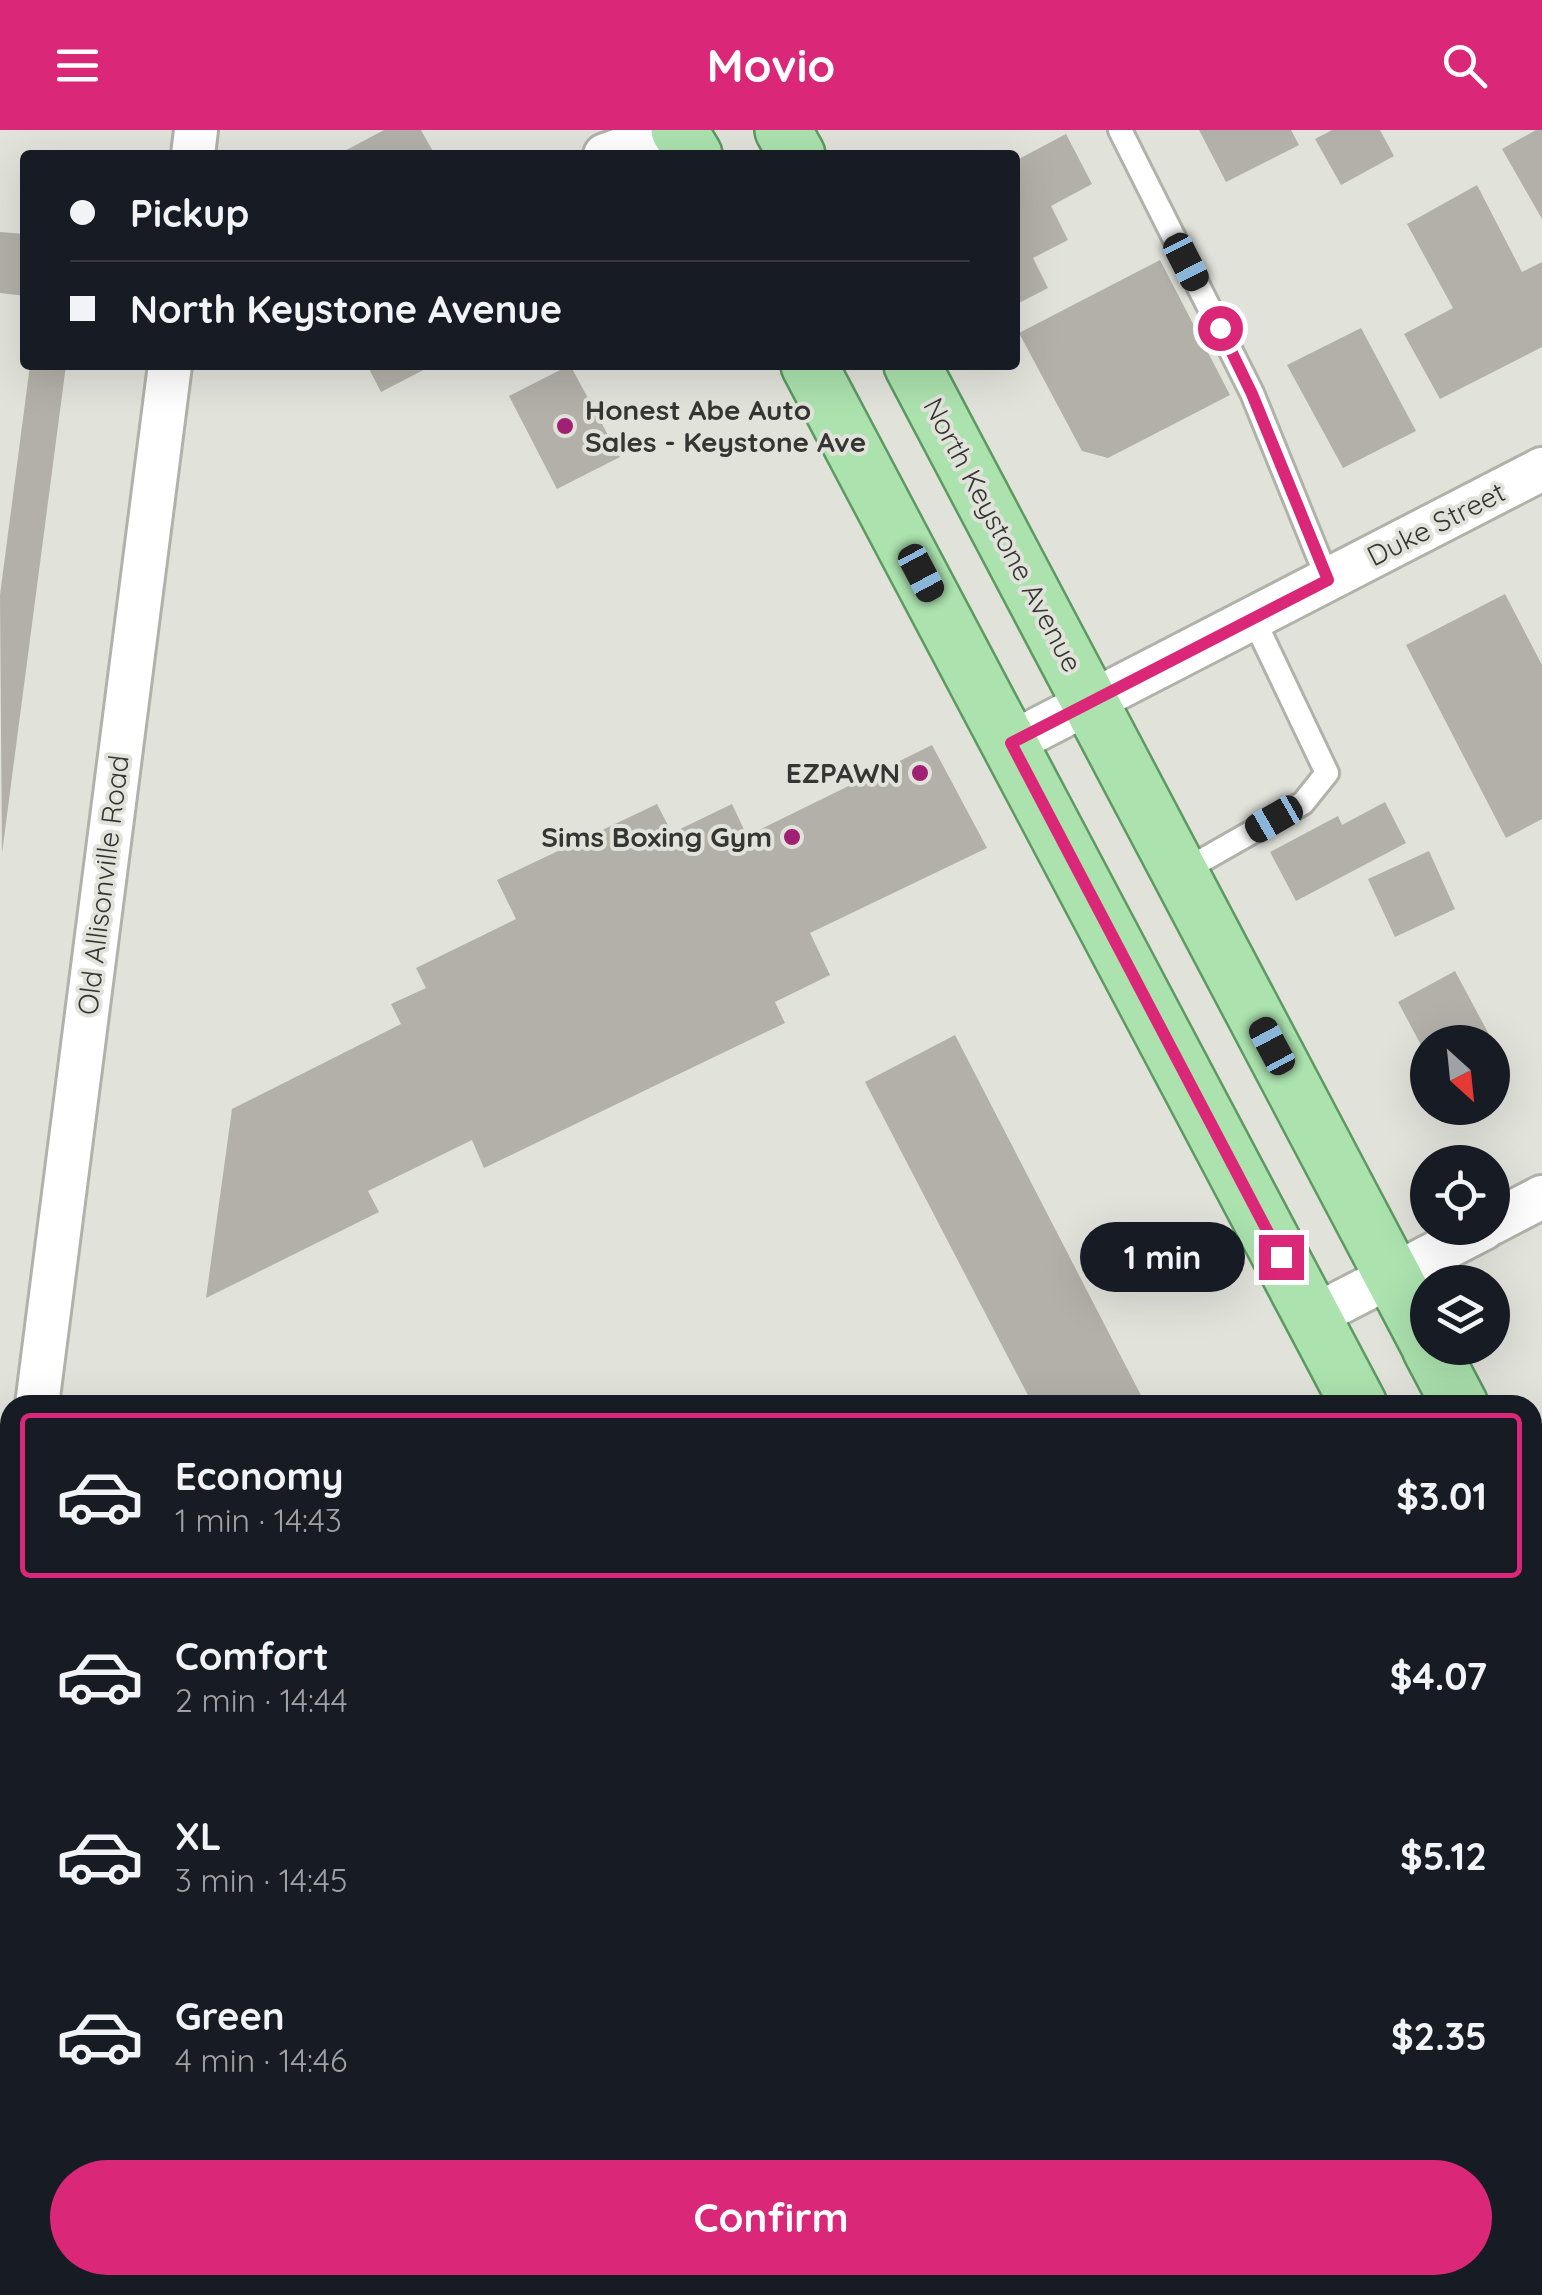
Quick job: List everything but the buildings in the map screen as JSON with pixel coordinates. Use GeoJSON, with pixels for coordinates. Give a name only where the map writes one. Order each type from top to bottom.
{"type":"FeatureCollection","features":[{"type":"Feature","properties":{"kind":"main road"},"geometry":{"type":"LineString","coordinates":[[812,370],[1354,1395]]}},
{"type":"Feature","properties":{"kind":"main road","name":"North Keystone Avenue"},"geometry":{"type":"LineString","coordinates":[[915,370],[1410,1310]]}},
{"type":"Feature","properties":{"kind":"main road","name":"North Keystone Avenue"},"geometry":{"type":"LineString","coordinates":[[1439,1365],[1455,1395]]}},
{"type":"Feature","properties":{"kind":"street"},"geometry":{"type":"LineString","coordinates":[[620,150],[679,130]]}},
{"type":"Feature","properties":{"kind":"street","name":"Old Allisonville Road"},"geometry":{"type":"LineString","coordinates":[[38,1395],[169,370]]}},
{"type":"Feature","properties":{"kind":"street","name":"Duke Street"},"geometry":{"type":"LineString","coordinates":[[1011,743],[1542,469]]}},
{"type":"Feature","properties":{"kind":"street"},"geometry":{"type":"LineString","coordinates":[[1510,1214],[1542,1197]]}},
{"type":"Feature","properties":{"kind":"street"},"geometry":{"type":"LineString","coordinates":[[1312,1317],[1451,1245]]}},
{"type":"Feature","properties":{"kind":"lane"},"geometry":{"type":"LineString","coordinates":[[1120,130],[1252,394],[1328,580]]}},
{"type":"Feature","properties":{"kind":"lane"},"geometry":{"type":"LineString","coordinates":[[1180,873],[1302,803],[1327,774],[1253,618]]}},
{"type":"Feature","properties":{"kind":"place","name":"Honest Abe Auto Sales - Keystone Ave"},"geometry":{"type":"Point","coordinates":[565,426]}},
{"type":"Feature","properties":{"kind":"place","name":"EZPAWN"},"geometry":{"type":"Point","coordinates":[920,773]}},
{"type":"Feature","properties":{"kind":"place","name":"Sims Boxing Gym"},"geometry":{"type":"Point","coordinates":[792,837]}},
{"type":"Feature","properties":{"kind":"route"},"geometry":{"type":"LineString","coordinates":[[1220,328],[1252,394],[1328,580],[1011,743],[1281,1257]]}}]}
